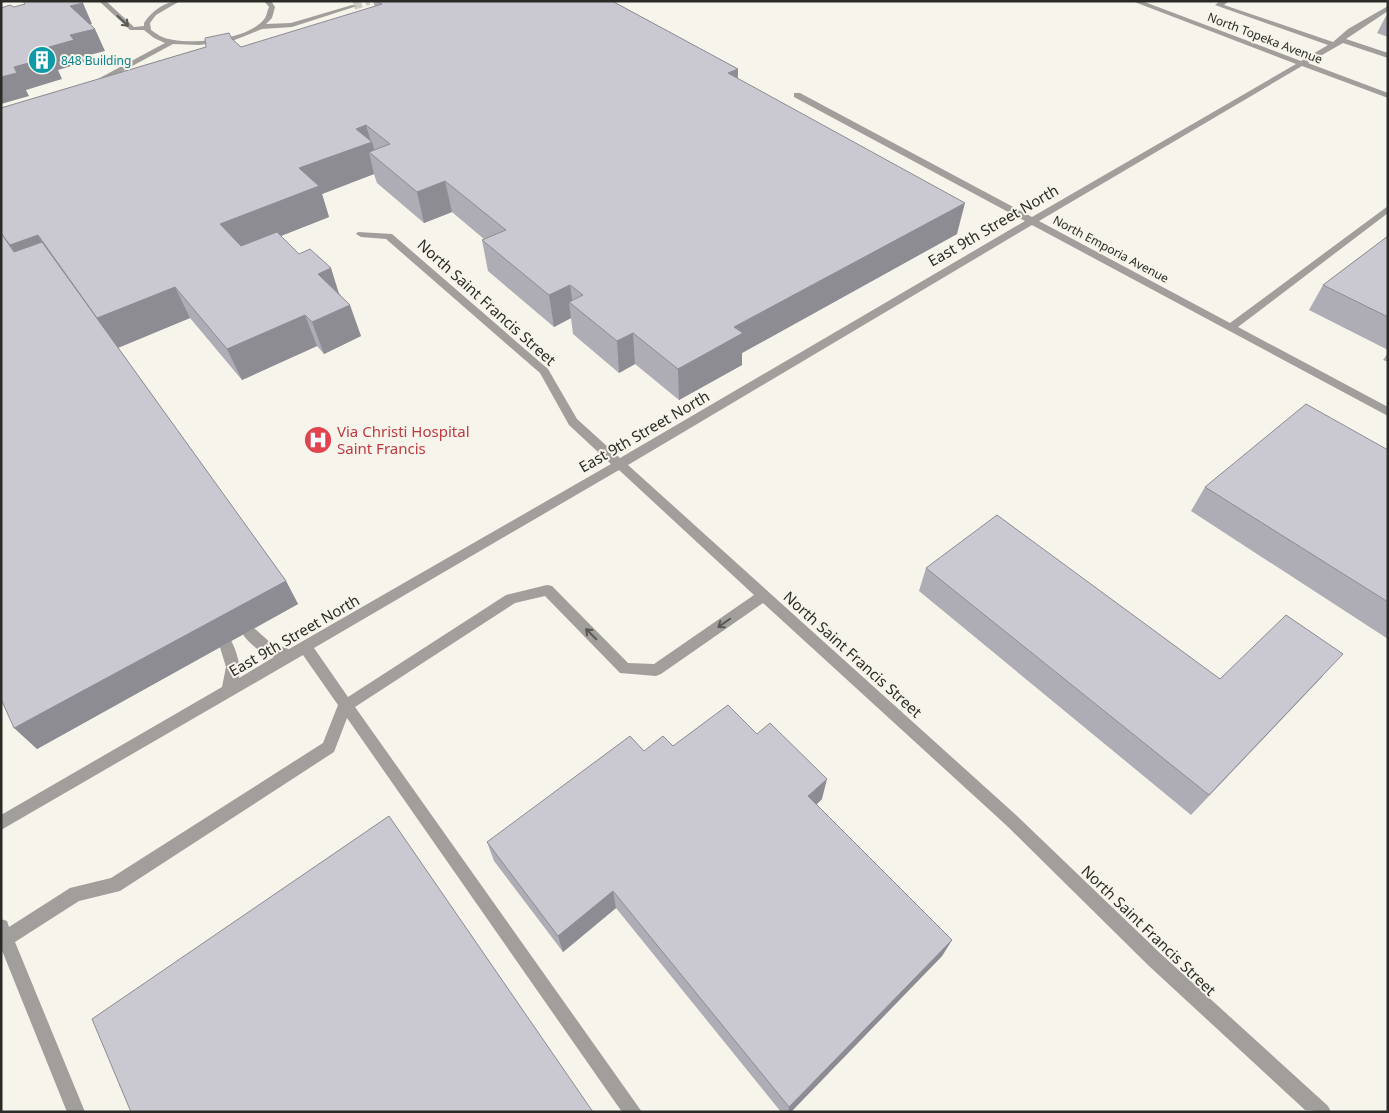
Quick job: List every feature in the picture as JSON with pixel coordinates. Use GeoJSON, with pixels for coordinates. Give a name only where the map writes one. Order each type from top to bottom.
{"type":"FeatureCollection","features":[{"type":"Feature","properties":{"kind":"street"},"geometry":{"type":"LineString","coordinates":[[102,1],[132,29],[148,28]]}},
{"type":"Feature","properties":{"kind":"street"},"geometry":{"type":"LineString","coordinates":[[177,1],[153,14],[147,23],[148,31],[157,38],[192,44],[214,42],[235,37],[258,28],[292,25],[354,6]]}},
{"type":"Feature","properties":{"kind":"street"},"geometry":{"type":"LineString","coordinates":[[258,28],[272,14],[272,7],[267,1]]}},
{"type":"Feature","properties":{"kind":"street","name":"North Topeka Avenue"},"geometry":{"type":"LineString","coordinates":[[1135,1],[1388,96]]}},
{"type":"Feature","properties":{"kind":"street"},"geometry":{"type":"LineString","coordinates":[[1226,1],[1218,5],[1334,45]]}},
{"type":"Feature","properties":{"kind":"street","name":"East 9th Street North"},"geometry":{"type":"LineString","coordinates":[[1,823],[620,464],[1334,45],[1342,40],[1351,30],[1388,8]]}},
{"type":"Feature","properties":{"kind":"street"},"geometry":{"type":"LineString","coordinates":[[1342,40],[1388,56]]}},
{"type":"Feature","properties":{"kind":"street"},"geometry":{"type":"LineString","coordinates":[[90,87],[172,42]]}},
{"type":"Feature","properties":{"kind":"street","name":"North Emporia Avenue"},"geometry":{"type":"LineString","coordinates":[[797,95],[1388,412]]}},
{"type":"Feature","properties":{"kind":"street"},"geometry":{"type":"LineString","coordinates":[[1231,327],[1388,209]]}},
{"type":"Feature","properties":{"kind":"street","name":"North Saint Francis Street"},"geometry":{"type":"LineString","coordinates":[[361,234],[389,236],[544,371],[573,422],[1011,820],[1155,960],[1322,1112]]}},
{"type":"Feature","properties":{"kind":"street"},"geometry":{"type":"LineString","coordinates":[[76,1112],[4,933],[76,894],[114,885],[328,747],[345,706],[511,598],[547,590],[625,669],[656,670],[764,595]]}},
{"type":"Feature","properties":{"kind":"street"},"geometry":{"type":"LineString","coordinates":[[248,631],[255,642],[283,655],[291,655]]}},
{"type":"Feature","properties":{"kind":"street"},"geometry":{"type":"LineString","coordinates":[[226,644],[232,657],[234,677],[228,691]]}},
{"type":"Feature","properties":{"kind":"street"},"geometry":{"type":"LineString","coordinates":[[305,647],[633,1112]]}},
{"type":"Feature","properties":{"kind":"building"},"geometry":{"type":"Polygon","coordinates":[[[23,1],[81,1],[83,3],[70,6],[95,29],[70,35],[74,40],[42,49],[51,57],[14,67],[17,73],[1,77],[1,8],[25,4],[23,1]]]}},
{"type":"Feature","properties":{"kind":"building"},"geometry":{"type":"Polygon","coordinates":[[[377,1],[612,1],[738,69],[728,73],[965,203],[734,327],[743,333],[678,369],[633,333],[617,341],[569,302],[583,295],[570,285],[549,295],[482,240],[506,230],[445,181],[417,192],[369,152],[390,144],[366,125],[356,129],[372,142],[299,168],[319,186],[220,224],[241,246],[277,232],[299,254],[310,249],[331,268],[318,274],[350,305],[312,322],[305,315],[227,349],[175,287],[97,318],[38,235],[10,245],[1,233],[1,108],[206,47],[205,38],[229,33],[232,39],[241,47],[382,4],[377,1]]]}},
{"type":"Feature","properties":{"kind":"building"},"geometry":{"type":"Polygon","coordinates":[[[1,233],[14,252],[42,242],[286,581],[14,728],[1,699],[1,233]]]}},
{"type":"Feature","properties":{"kind":"building"},"geometry":{"type":"Polygon","coordinates":[[[1388,236],[1388,317],[1323,285],[1388,236]]]}},
{"type":"Feature","properties":{"kind":"building"},"geometry":{"type":"Polygon","coordinates":[[[1306,404],[1388,450],[1388,602],[1205,487],[1306,404]]]}},
{"type":"Feature","properties":{"kind":"building"},"geometry":{"type":"Polygon","coordinates":[[[997,515],[1220,679],[1286,615],[1343,654],[1209,795],[926,568],[997,515]]]}},
{"type":"Feature","properties":{"kind":"building"},"geometry":{"type":"Polygon","coordinates":[[[728,705],[757,734],[770,723],[827,779],[808,796],[952,940],[789,1107],[613,891],[558,936],[487,842],[630,736],[644,751],[663,736],[673,746],[728,705]]]}},
{"type":"Feature","properties":{"kind":"building"},"geometry":{"type":"Polygon","coordinates":[[[389,816],[593,1112],[131,1112],[92,1019],[389,816]]]}},
{"type":"Feature","properties":{"kind":"tunnel"},"geometry":{"type":"LineString","coordinates":[[354,6],[369,1]]}},
{"type":"Feature","properties":{"kind":"place","name":"848 Building"},"geometry":{"type":"Point","coordinates":[42,60]}},
{"type":"Feature","properties":{"kind":"place","name":"Via Christi Hospital Saint Francis"},"geometry":{"type":"Point","coordinates":[318,440]}}]}
